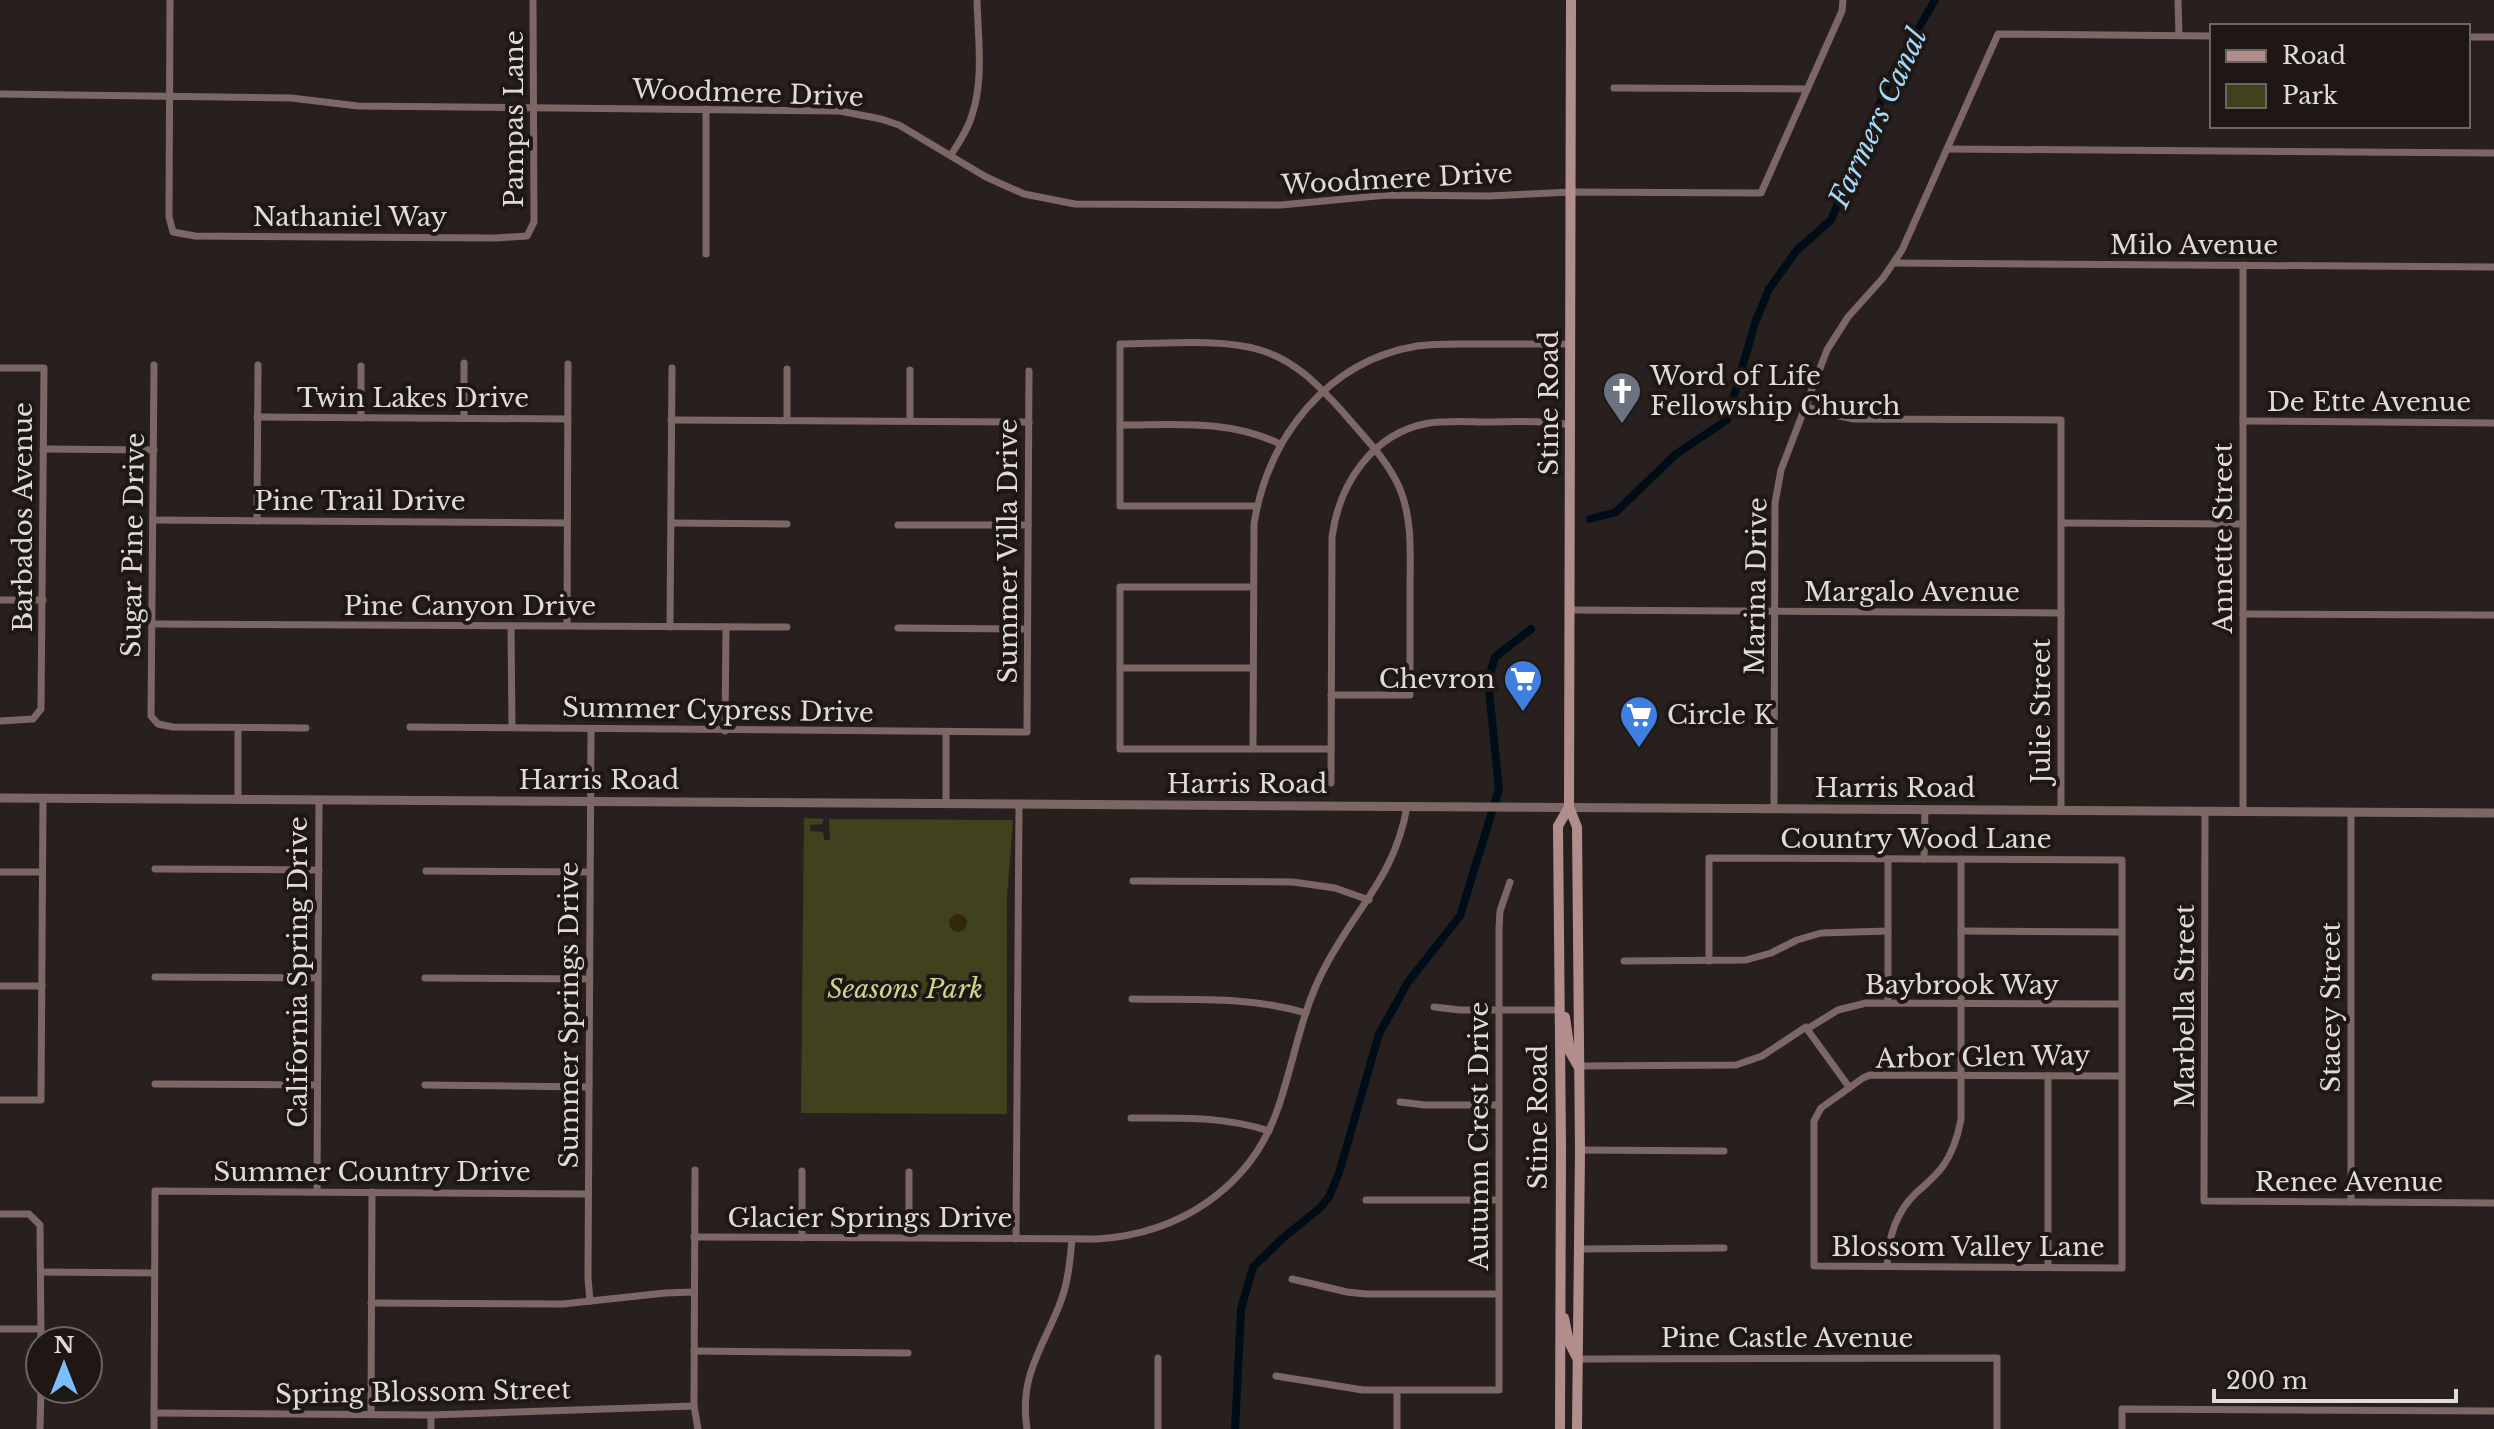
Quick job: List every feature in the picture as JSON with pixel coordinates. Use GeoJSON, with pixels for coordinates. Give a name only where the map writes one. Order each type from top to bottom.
{"type":"FeatureCollection","features":[{"type":"Feature","properties":{"kind":"main road","name":"Stine Road"},"geometry":{"type":"LineString","coordinates":[[1571,0],[1569,807],[1577,827],[1580,1150],[1577,1429]]}},
{"type":"Feature","properties":{"kind":"main road","name":"Stine Road"},"geometry":{"type":"LineString","coordinates":[[1560,1429],[1558,826],[1569,807]]}},
{"type":"Feature","properties":{"kind":"main road"},"geometry":{"type":"LineString","coordinates":[[1560,971],[1570,1052],[1578,1066]]}},
{"type":"Feature","properties":{"kind":"main road"},"geometry":{"type":"LineString","coordinates":[[1560,1296],[1569,1342],[1578,1359]]}},
{"type":"Feature","properties":{"kind":"street"},"geometry":{"type":"LineString","coordinates":[[169,95],[170,0]]}},
{"type":"Feature","properties":{"kind":"street","name":"Pampas Lane"},"geometry":{"type":"LineString","coordinates":[[527,236],[534,222],[533,0]]}},
{"type":"Feature","properties":{"kind":"street"},"geometry":{"type":"LineString","coordinates":[[951,155],[966,130],[976,102],[977,0]]}},
{"type":"Feature","properties":{"kind":"street"},"geometry":{"type":"LineString","coordinates":[[1614,88],[1807,89],[1842,11],[1843,0]]}},
{"type":"Feature","properties":{"kind":"street"},"geometry":{"type":"LineString","coordinates":[[2178,0],[2179,35],[2210,36]]}},
{"type":"Feature","properties":{"kind":"street","name":"Marina Drive"},"geometry":{"type":"LineString","coordinates":[[1774,809],[1777,488],[1819,367],[1854,309],[1894,263],[1998,34],[2179,35]]}},
{"type":"Feature","properties":{"kind":"street"},"geometry":{"type":"LineString","coordinates":[[2470,37],[2494,37]]}},
{"type":"Feature","properties":{"kind":"street","name":"Woodmere Drive"},"geometry":{"type":"LineString","coordinates":[[0,94],[291,98],[358,106],[837,111],[859,113],[899,125],[1003,186],[1024,194],[1075,204],[1281,205],[1387,195],[1761,193],[1807,89]]}},
{"type":"Feature","properties":{"kind":"street","name":"Nathaniel Way"},"geometry":{"type":"LineString","coordinates":[[169,95],[169,217],[173,232],[211,236],[527,236]]}},
{"type":"Feature","properties":{"kind":"street"},"geometry":{"type":"LineString","coordinates":[[706,109],[706,254]]}},
{"type":"Feature","properties":{"kind":"street"},"geometry":{"type":"LineString","coordinates":[[1947,149],[2494,153]]}},
{"type":"Feature","properties":{"kind":"street","name":"Milo Avenue"},"geometry":{"type":"LineString","coordinates":[[1894,263],[2494,267]]}},
{"type":"Feature","properties":{"kind":"street","name":"Annette Street"},"geometry":{"type":"LineString","coordinates":[[2243,265],[2243,811]]}},
{"type":"Feature","properties":{"kind":"street"},"geometry":{"type":"LineString","coordinates":[[1257,506],[1120,506],[1120,344],[1228,345],[1261,350],[1292,364],[1323,391],[1393,474],[1408,519],[1410,695],[1331,695]]}},
{"type":"Feature","properties":{"kind":"street"},"geometry":{"type":"LineString","coordinates":[[1253,749],[1253,546],[1257,506],[1264,478],[1297,418],[1323,391],[1363,363],[1391,352],[1419,346],[1571,344]]}},
{"type":"Feature","properties":{"kind":"street"},"geometry":{"type":"LineString","coordinates":[[464,363],[464,418]]}},
{"type":"Feature","properties":{"kind":"street"},"geometry":{"type":"LineString","coordinates":[[567,626],[568,364]]}},
{"type":"Feature","properties":{"kind":"street","name":"Sugar Pine Drive"},"geometry":{"type":"LineString","coordinates":[[154,365],[151,716],[158,724],[173,727],[238,728]]}},
{"type":"Feature","properties":{"kind":"street"},"geometry":{"type":"LineString","coordinates":[[257,521],[258,365]]}},
{"type":"Feature","properties":{"kind":"street"},"geometry":{"type":"LineString","coordinates":[[361,366],[361,418]]}},
{"type":"Feature","properties":{"kind":"street","name":"Barbados Avenue"},"geometry":{"type":"LineString","coordinates":[[0,368],[44,368],[42,701],[33,719],[0,721]]}},
{"type":"Feature","properties":{"kind":"street"},"geometry":{"type":"LineString","coordinates":[[670,627],[672,368]]}},
{"type":"Feature","properties":{"kind":"street"},"geometry":{"type":"LineString","coordinates":[[787,369],[787,420]]}},
{"type":"Feature","properties":{"kind":"street"},"geometry":{"type":"LineString","coordinates":[[910,370],[910,421]]}},
{"type":"Feature","properties":{"kind":"street","name":"Summer Villa Drive"},"geometry":{"type":"LineString","coordinates":[[1027,732],[1029,371]]}},
{"type":"Feature","properties":{"kind":"street","name":"Julie Street"},"geometry":{"type":"LineString","coordinates":[[1805,406],[1854,419],[2061,420],[2061,810]]}},
{"type":"Feature","properties":{"kind":"street","name":"Twin Lakes Drive"},"geometry":{"type":"LineString","coordinates":[[257,417],[568,419]]}},
{"type":"Feature","properties":{"kind":"street"},"geometry":{"type":"LineString","coordinates":[[671,420],[1029,422]]}},
{"type":"Feature","properties":{"kind":"street"},"geometry":{"type":"LineString","coordinates":[[1331,783],[1331,546],[1334,519],[1355,472],[1375,449],[1401,432],[1428,423],[1547,421],[1571,425]]}},
{"type":"Feature","properties":{"kind":"street","name":"De Ette Avenue"},"geometry":{"type":"LineString","coordinates":[[2243,421],[2494,423]]}},
{"type":"Feature","properties":{"kind":"street"},"geometry":{"type":"LineString","coordinates":[[1120,425],[1229,427],[1280,444]]}},
{"type":"Feature","properties":{"kind":"street"},"geometry":{"type":"LineString","coordinates":[[43,449],[154,450]]}},
{"type":"Feature","properties":{"kind":"street","name":"Pine Trail Drive"},"geometry":{"type":"LineString","coordinates":[[153,520],[567,523]]}},
{"type":"Feature","properties":{"kind":"street"},"geometry":{"type":"LineString","coordinates":[[671,523],[787,524]]}},
{"type":"Feature","properties":{"kind":"street"},"geometry":{"type":"LineString","coordinates":[[2061,523],[2243,524]]}},
{"type":"Feature","properties":{"kind":"street"},"geometry":{"type":"LineString","coordinates":[[898,525],[1028,525]]}},
{"type":"Feature","properties":{"kind":"street"},"geometry":{"type":"LineString","coordinates":[[1253,587],[1120,587],[1120,749],[1331,749]]}},
{"type":"Feature","properties":{"kind":"street"},"geometry":{"type":"LineString","coordinates":[[0,600],[43,600]]}},
{"type":"Feature","properties":{"kind":"street","name":"Margalo Avenue"},"geometry":{"type":"LineString","coordinates":[[1571,610],[2061,613]]}},
{"type":"Feature","properties":{"kind":"street"},"geometry":{"type":"LineString","coordinates":[[2243,614],[2494,615]]}},
{"type":"Feature","properties":{"kind":"street","name":"Pine Canyon Drive"},"geometry":{"type":"LineString","coordinates":[[153,624],[787,627]]}},
{"type":"Feature","properties":{"kind":"street"},"geometry":{"type":"LineString","coordinates":[[511,626],[512,727]]}},
{"type":"Feature","properties":{"kind":"street"},"geometry":{"type":"LineString","coordinates":[[725,731],[726,627]]}},
{"type":"Feature","properties":{"kind":"street"},"geometry":{"type":"LineString","coordinates":[[898,628],[1027,629]]}},
{"type":"Feature","properties":{"kind":"street"},"geometry":{"type":"LineString","coordinates":[[1120,668],[1253,668]]}},
{"type":"Feature","properties":{"kind":"street","name":"Summer Cypress Drive"},"geometry":{"type":"LineString","coordinates":[[410,727],[1027,732]]}},
{"type":"Feature","properties":{"kind":"street"},"geometry":{"type":"LineString","coordinates":[[238,800],[238,728],[306,728]]}},
{"type":"Feature","properties":{"kind":"street","name":"Summer Springs Drive"},"geometry":{"type":"LineString","coordinates":[[590,1301],[591,730]]}},
{"type":"Feature","properties":{"kind":"street"},"geometry":{"type":"LineString","coordinates":[[946,732],[946,804]]}},
{"type":"Feature","properties":{"kind":"street","name":"Harris Road"},"geometry":{"type":"LineString","coordinates":[[0,798],[2494,813]]}},
{"type":"Feature","properties":{"kind":"street"},"geometry":{"type":"LineString","coordinates":[[0,1100],[41,1100],[43,799]]}},
{"type":"Feature","properties":{"kind":"street","name":"California Spring Drive"},"geometry":{"type":"LineString","coordinates":[[317,1192],[319,800]]}},
{"type":"Feature","properties":{"kind":"street"},"geometry":{"type":"LineString","coordinates":[[1016,1239],[1019,804]]}},
{"type":"Feature","properties":{"kind":"street","name":"Glacier Springs Drive"},"geometry":{"type":"LineString","coordinates":[[694,1237],[1107,1239],[1134,1235],[1191,1214],[1236,1179],[1269,1131],[1306,1013],[1323,970],[1391,862],[1407,807]]}},
{"type":"Feature","properties":{"kind":"street"},"geometry":{"type":"LineString","coordinates":[[1924,859],[1925,810]]}},
{"type":"Feature","properties":{"kind":"street","name":"Marbella Street"},"geometry":{"type":"LineString","coordinates":[[2204,1201],[2205,811]]}},
{"type":"Feature","properties":{"kind":"street","name":"Stacey Street"},"geometry":{"type":"LineString","coordinates":[[2351,812],[2351,1202]]}},
{"type":"Feature","properties":{"kind":"street","name":"Country Wood Lane"},"geometry":{"type":"LineString","coordinates":[[1709,961],[1709,858],[2122,860],[2122,932]]}},
{"type":"Feature","properties":{"kind":"street"},"geometry":{"type":"LineString","coordinates":[[1888,859],[1888,1003]]}},
{"type":"Feature","properties":{"kind":"street"},"geometry":{"type":"LineString","coordinates":[[1887,1266],[1889,1241],[1898,1217],[1914,1195],[1943,1166],[1954,1146],[1961,1119],[1961,859]]}},
{"type":"Feature","properties":{"kind":"street"},"geometry":{"type":"LineString","coordinates":[[155,869],[319,870]]}},
{"type":"Feature","properties":{"kind":"street"},"geometry":{"type":"LineString","coordinates":[[426,871],[590,872]]}},
{"type":"Feature","properties":{"kind":"street"},"geometry":{"type":"LineString","coordinates":[[0,872],[42,872]]}},
{"type":"Feature","properties":{"kind":"street"},"geometry":{"type":"LineString","coordinates":[[1133,881],[1316,884],[1369,900]]}},
{"type":"Feature","properties":{"kind":"street","name":"Autumn Crest Drive"},"geometry":{"type":"LineString","coordinates":[[1397,1390],[1499,1390],[1499,929],[1500,911],[1510,882]]}},
{"type":"Feature","properties":{"kind":"street"},"geometry":{"type":"LineString","coordinates":[[1624,961],[1746,960],[1821,933],[1888,931]]}},
{"type":"Feature","properties":{"kind":"street"},"geometry":{"type":"LineString","coordinates":[[1961,931],[2122,932],[2122,1076]]}},
{"type":"Feature","properties":{"kind":"street"},"geometry":{"type":"LineString","coordinates":[[155,977],[318,978]]}},
{"type":"Feature","properties":{"kind":"street"},"geometry":{"type":"LineString","coordinates":[[425,978],[589,979]]}},
{"type":"Feature","properties":{"kind":"street"},"geometry":{"type":"LineString","coordinates":[[0,986],[42,986]]}},
{"type":"Feature","properties":{"kind":"street"},"geometry":{"type":"LineString","coordinates":[[1132,999],[1241,1000],[1264,1002],[1306,1013]]}},
{"type":"Feature","properties":{"kind":"street","name":"Baybrook Way"},"geometry":{"type":"LineString","coordinates":[[1578,1066],[1736,1065],[1762,1056],[1838,1010],[1866,1003],[2122,1004]]}},
{"type":"Feature","properties":{"kind":"street"},"geometry":{"type":"LineString","coordinates":[[1434,1007],[1559,1010]]}},
{"type":"Feature","properties":{"kind":"street"},"geometry":{"type":"LineString","coordinates":[[1807,1029],[1849,1087]]}},
{"type":"Feature","properties":{"kind":"street","name":"Arbor Glen Way"},"geometry":{"type":"LineString","coordinates":[[1814,1266],[1814,1121],[1821,1108],[1849,1087],[1870,1075],[2122,1076]]}},
{"type":"Feature","properties":{"kind":"street"},"geometry":{"type":"LineString","coordinates":[[2048,1076],[2048,1267]]}},
{"type":"Feature","properties":{"kind":"street","name":"Blossom Valley Lane"},"geometry":{"type":"LineString","coordinates":[[1814,1266],[2122,1268],[2122,1076]]}},
{"type":"Feature","properties":{"kind":"street"},"geometry":{"type":"LineString","coordinates":[[155,1084],[317,1085]]}},
{"type":"Feature","properties":{"kind":"street"},"geometry":{"type":"LineString","coordinates":[[425,1085],[589,1087]]}},
{"type":"Feature","properties":{"kind":"street"},"geometry":{"type":"LineString","coordinates":[[1400,1102],[1499,1105]]}},
{"type":"Feature","properties":{"kind":"street"},"geometry":{"type":"LineString","coordinates":[[1131,1118],[1215,1119],[1269,1131]]}},
{"type":"Feature","properties":{"kind":"street"},"geometry":{"type":"LineString","coordinates":[[1580,1150],[1724,1151]]}},
{"type":"Feature","properties":{"kind":"street"},"geometry":{"type":"LineString","coordinates":[[695,1170],[694,1406],[698,1429]]}},
{"type":"Feature","properties":{"kind":"street"},"geometry":{"type":"LineString","coordinates":[[802,1171],[802,1238]]}},
{"type":"Feature","properties":{"kind":"street"},"geometry":{"type":"LineString","coordinates":[[909,1172],[909,1238]]}},
{"type":"Feature","properties":{"kind":"street","name":"Summer Country Drive"},"geometry":{"type":"LineString","coordinates":[[154,1273],[155,1191],[588,1194]]}},
{"type":"Feature","properties":{"kind":"street"},"geometry":{"type":"LineString","coordinates":[[371,1414],[372,1192]]}},
{"type":"Feature","properties":{"kind":"street"},"geometry":{"type":"LineString","coordinates":[[1366,1200],[1499,1200]]}},
{"type":"Feature","properties":{"kind":"street","name":"Renee Avenue"},"geometry":{"type":"LineString","coordinates":[[2204,1201],[2494,1203]]}},
{"type":"Feature","properties":{"kind":"street"},"geometry":{"type":"LineString","coordinates":[[0,1214],[29,1214],[40,1225],[41,1325]]}},
{"type":"Feature","properties":{"kind":"street"},"geometry":{"type":"LineString","coordinates":[[1027,1429],[1024,1406],[1026,1384],[1035,1356],[1064,1293],[1072,1239]]}},
{"type":"Feature","properties":{"kind":"street"},"geometry":{"type":"LineString","coordinates":[[1579,1249],[1724,1248]]}},
{"type":"Feature","properties":{"kind":"street"},"geometry":{"type":"LineString","coordinates":[[41,1272],[154,1273],[154,1429]]}},
{"type":"Feature","properties":{"kind":"street"},"geometry":{"type":"LineString","coordinates":[[1292,1279],[1366,1294],[1499,1294]]}},
{"type":"Feature","properties":{"kind":"street"},"geometry":{"type":"LineString","coordinates":[[371,1303],[550,1304],[694,1292]]}},
{"type":"Feature","properties":{"kind":"street"},"geometry":{"type":"LineString","coordinates":[[0,1329],[24,1329]]}},
{"type":"Feature","properties":{"kind":"street"},"geometry":{"type":"LineString","coordinates":[[694,1351],[908,1353]]}},
{"type":"Feature","properties":{"kind":"street"},"geometry":{"type":"LineString","coordinates":[[1158,1358],[1158,1429]]}},
{"type":"Feature","properties":{"kind":"street","name":"Pine Castle Avenue"},"geometry":{"type":"LineString","coordinates":[[1578,1359],[1997,1358],[1997,1429]]}},
{"type":"Feature","properties":{"kind":"street"},"geometry":{"type":"LineString","coordinates":[[1276,1376],[1344,1388],[1397,1390],[1397,1429]]}},
{"type":"Feature","properties":{"kind":"street"},"geometry":{"type":"LineString","coordinates":[[40,1429],[41,1405]]}},
{"type":"Feature","properties":{"kind":"street","name":"Spring Blossom Street"},"geometry":{"type":"LineString","coordinates":[[154,1413],[431,1415],[694,1406]]}},
{"type":"Feature","properties":{"kind":"street"},"geometry":{"type":"LineString","coordinates":[[2122,1429],[2122,1409],[2494,1411]]}},
{"type":"Feature","properties":{"kind":"street"},"geometry":{"type":"LineString","coordinates":[[431,1415],[431,1429]]}},
{"type":"Feature","properties":{"kind":"green space","name":"Seasons Park"},"geometry":{"type":"Polygon","coordinates":[[[804,818],[824,819],[822,824],[810,825],[810,831],[823,832],[824,840],[830,840],[829,819],[1013,820],[1007,897],[1007,1114],[801,1113],[804,818]]]}},
{"type":"Feature","properties":{"kind":"sand"},"geometry":{"type":"Polygon","coordinates":[[[958,914],[967,923],[958,932],[949,923],[958,914]]]}},
{"type":"Feature","properties":{"kind":"waterway","name":"Farmers Canal"},"geometry":{"type":"LineString","coordinates":[[1590,519],[1616,512],[1676,454],[1727,420],[1755,323],[1769,289],[1797,250],[1831,220],[1893,72],[1935,0]]}},
{"type":"Feature","properties":{"kind":"waterway","name":"Farmers Canal"},"geometry":{"type":"LineString","coordinates":[[1235,1429],[1241,1309],[1253,1267],[1329,1197],[1339,1173],[1379,1034],[1408,982],[1460,916],[1499,789],[1488,680],[1495,657],[1531,629]]}},
{"type":"Feature","properties":{"kind":"place","name":"Word of Life Fellowship Church"},"geometry":{"type":"Point","coordinates":[1622,425]}},
{"type":"Feature","properties":{"kind":"place","name":"Chevron"},"geometry":{"type":"Point","coordinates":[1523,713]}},
{"type":"Feature","properties":{"kind":"place","name":"Circle K"},"geometry":{"type":"Point","coordinates":[1639,749]}}]}
